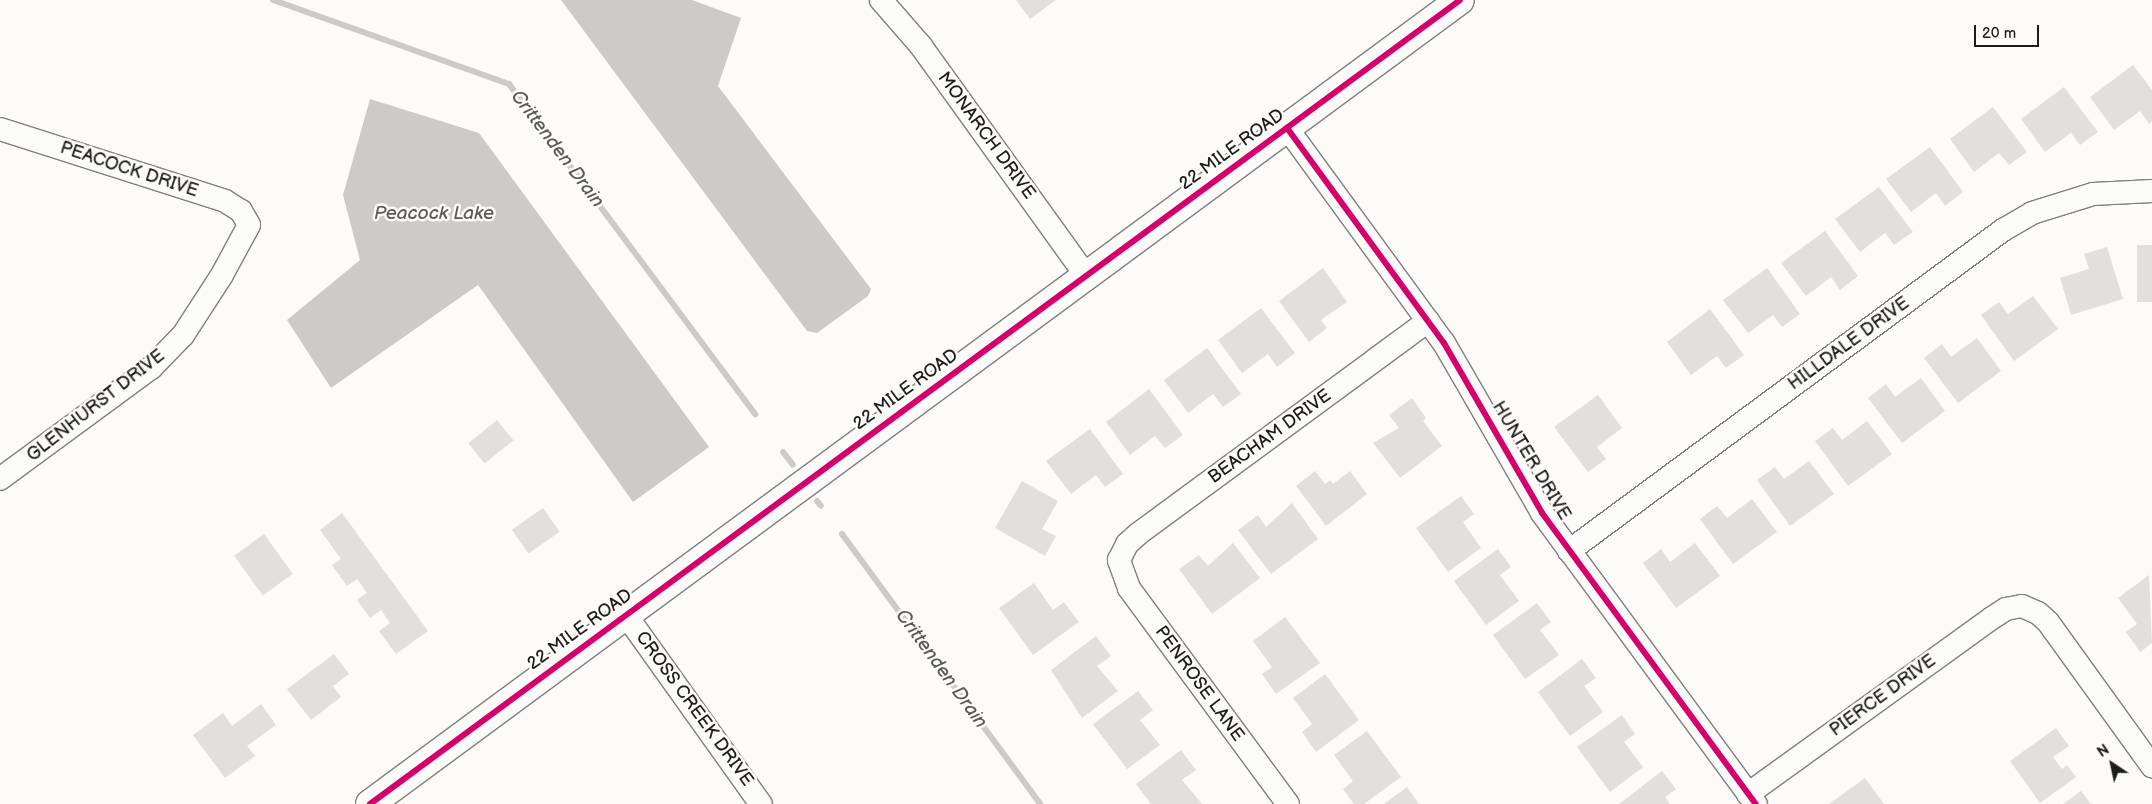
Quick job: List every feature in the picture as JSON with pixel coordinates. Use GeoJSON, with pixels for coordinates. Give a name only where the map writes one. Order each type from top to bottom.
{"type":"FeatureCollection","features":[{"type":"Feature","properties":{"kind":"street","name":"MONARCH DRIVE"},"geometry":{"type":"LineString","coordinates":[[881,0],[921,46],[1086,276]]}},
{"type":"Feature","properties":{"kind":"street","name":"22 MILE ROAD"},"geometry":{"type":"LineString","coordinates":[[370,804],[1460,0]]}},
{"type":"Feature","properties":{"kind":"street","name":"PEACOCK DRIVE"},"geometry":{"type":"LineString","coordinates":[[0,128],[225,201],[241,211],[249,225]]}},
{"type":"Feature","properties":{"kind":"street","name":"HUNTER DRIVE"},"geometry":{"type":"LineString","coordinates":[[1287,128],[1428,321],[1542,513],[1752,799]]}},
{"type":"Feature","properties":{"kind":"street","name":"HILLDALE DRIVE"},"geometry":{"type":"LineString","coordinates":[[1569,551],[2003,230],[2032,213],[2093,194],[2152,190]]}},
{"type":"Feature","properties":{"kind":"street","name":"GLENHURST DRIVE"},"geometry":{"type":"LineString","coordinates":[[0,479],[151,368],[183,335],[222,275],[249,225]]}},
{"type":"Feature","properties":{"kind":"street","name":"BEACHAM DRIVE"},"geometry":{"type":"LineString","coordinates":[[1119,560],[1127,544],[1138,534],[1428,321]]}},
{"type":"Feature","properties":{"kind":"street","name":"PENROSE LANE"},"geometry":{"type":"LineString","coordinates":[[1119,560],[1129,588],[1288,804]]}},
{"type":"Feature","properties":{"kind":"street","name":"PIERCE DRIVE"},"geometry":{"type":"LineString","coordinates":[[1752,799],[1992,618],[2006,610],[2022,606],[2038,613],[2048,622],[2152,766]]}},
{"type":"Feature","properties":{"kind":"street","name":"CROSS CREEK DRIVE"},"geometry":{"type":"LineString","coordinates":[[626,615],[761,804]]}},
{"type":"Feature","properties":{"kind":"water"},"geometry":{"type":"Polygon","coordinates":[[[561,0],[692,0],[741,18],[718,86],[871,289],[868,296],[817,333],[807,331],[561,0]]]}},
{"type":"Feature","properties":{"kind":"water","name":"Peacock Lake"},"geometry":{"type":"Polygon","coordinates":[[[370,99],[479,133],[709,447],[633,502],[478,285],[331,388],[287,320],[360,260],[343,195],[370,99]]]}},
{"type":"Feature","properties":{"kind":"building"},"geometry":{"type":"Polygon","coordinates":[[[1016,0],[1056,0],[1030,19],[1016,0]]]}},
{"type":"Feature","properties":{"kind":"building"},"geometry":{"type":"Polygon","coordinates":[[[2133,65],[2152,90],[2152,121],[2149,124],[2140,111],[2114,130],[2090,97],[2133,65]]]}},
{"type":"Feature","properties":{"kind":"building"},"geometry":{"type":"Polygon","coordinates":[[[2064,87],[2098,132],[2080,145],[2071,133],[2045,152],[2021,119],[2064,87]]]}},
{"type":"Feature","properties":{"kind":"building"},"geometry":{"type":"Polygon","coordinates":[[[1993,107],[2027,152],[2009,165],[1999,153],[1974,172],[1950,139],[1993,107]]]}},
{"type":"Feature","properties":{"kind":"building"},"geometry":{"type":"Polygon","coordinates":[[[1930,147],[1963,192],[1945,206],[1936,193],[1911,212],[1886,179],[1930,147]]]}},
{"type":"Feature","properties":{"kind":"building"},"geometry":{"type":"Polygon","coordinates":[[[1879,187],[1913,232],[1894,245],[1885,233],[1860,252],[1835,219],[1879,187]]]}},
{"type":"Feature","properties":{"kind":"building"},"geometry":{"type":"Polygon","coordinates":[[[1825,231],[1858,276],[1840,290],[1831,277],[1806,296],[1781,263],[1825,231]]]}},
{"type":"Feature","properties":{"kind":"building"},"geometry":{"type":"Polygon","coordinates":[[[2137,245],[2152,245],[2152,302],[2137,302],[2137,245]]]}},
{"type":"Feature","properties":{"kind":"building"},"geometry":{"type":"Polygon","coordinates":[[[2107,247],[2123,299],[2071,315],[2060,278],[2089,269],[2084,254],[2107,247]]]}},
{"type":"Feature","properties":{"kind":"building"},"geometry":{"type":"Polygon","coordinates":[[[1323,268],[1347,302],[1321,320],[1327,328],[1309,342],[1279,301],[1323,268]]]}},
{"type":"Feature","properties":{"kind":"building"},"geometry":{"type":"Polygon","coordinates":[[[1767,268],[1800,314],[1782,327],[1773,315],[1748,333],[1723,300],[1767,268]]]}},
{"type":"Feature","properties":{"kind":"building"},"geometry":{"type":"Polygon","coordinates":[[[2033,296],[2058,329],[2014,361],[1981,315],[1999,302],[2008,314],[2033,296]]]}},
{"type":"Feature","properties":{"kind":"building"},"geometry":{"type":"Polygon","coordinates":[[[1261,308],[1295,353],[1277,367],[1268,354],[1242,373],[1218,340],[1261,308]]]}},
{"type":"Feature","properties":{"kind":"building"},"geometry":{"type":"Polygon","coordinates":[[[1710,309],[1744,355],[1726,368],[1717,356],[1691,375],[1667,342],[1710,309]]]}},
{"type":"Feature","properties":{"kind":"building"},"geometry":{"type":"Polygon","coordinates":[[[1977,338],[2001,371],[1958,403],[1924,358],[1942,344],[1951,357],[1977,338]]]}},
{"type":"Feature","properties":{"kind":"building"},"geometry":{"type":"Polygon","coordinates":[[[1207,348],[1241,394],[1223,407],[1213,394],[1188,413],[1164,380],[1207,348]]]}},
{"type":"Feature","properties":{"kind":"building"},"geometry":{"type":"Polygon","coordinates":[[[1921,378],[1945,411],[1902,443],[1868,398],[1886,384],[1895,397],[1921,378]]]}},
{"type":"Feature","properties":{"kind":"building"},"geometry":{"type":"Polygon","coordinates":[[[1149,389],[1183,435],[1165,448],[1155,436],[1130,455],[1106,422],[1149,389]]]}},
{"type":"Feature","properties":{"kind":"building"},"geometry":{"type":"Polygon","coordinates":[[[1598,395],[1622,428],[1597,447],[1606,459],[1588,472],[1554,427],[1598,395]]]}},
{"type":"Feature","properties":{"kind":"building"},"geometry":{"type":"Polygon","coordinates":[[[1412,398],[1426,418],[1423,421],[1442,446],[1400,478],[1373,443],[1399,428],[1389,415],[1412,398]]]}},
{"type":"Feature","properties":{"kind":"building"},"geometry":{"type":"Polygon","coordinates":[[[497,420],[513,440],[485,463],[468,443],[497,420]]]}},
{"type":"Feature","properties":{"kind":"building"},"geometry":{"type":"Polygon","coordinates":[[[1867,421],[1892,454],[1848,486],[1815,441],[1833,428],[1842,440],[1867,421]]]}},
{"type":"Feature","properties":{"kind":"building"},"geometry":{"type":"Polygon","coordinates":[[[1090,429],[1123,474],[1105,487],[1096,475],[1071,494],[1046,461],[1090,429]]]}},
{"type":"Feature","properties":{"kind":"building"},"geometry":{"type":"Polygon","coordinates":[[[1809,461],[1834,494],[1790,526],[1757,480],[1775,467],[1784,479],[1809,461]]]}},
{"type":"Feature","properties":{"kind":"building"},"geometry":{"type":"Polygon","coordinates":[[[1315,471],[1325,484],[1330,480],[1333,484],[1350,471],[1367,494],[1326,526],[1296,486],[1315,471]]]}},
{"type":"Feature","properties":{"kind":"building"},"geometry":{"type":"Polygon","coordinates":[[[1022,481],[1058,501],[1042,529],[1056,536],[1045,556],[995,528],[1022,481]]]}},
{"type":"Feature","properties":{"kind":"building"},"geometry":{"type":"Polygon","coordinates":[[[1461,496],[1474,514],[1463,522],[1481,548],[1448,572],[1416,528],[1461,496]]]}},
{"type":"Feature","properties":{"kind":"building"},"geometry":{"type":"Polygon","coordinates":[[[1752,499],[1777,532],[1733,564],[1700,519],[1717,506],[1727,518],[1752,499]]]}},
{"type":"Feature","properties":{"kind":"building"},"geometry":{"type":"Polygon","coordinates":[[[1292,503],[1318,539],[1271,574],[1238,530],[1258,515],[1266,527],[1292,503]]]}},
{"type":"Feature","properties":{"kind":"building"},"geometry":{"type":"Polygon","coordinates":[[[543,508],[560,532],[529,554],[512,530],[543,508]]]}},
{"type":"Feature","properties":{"kind":"building"},"geometry":{"type":"Polygon","coordinates":[[[342,513],[428,631],[396,654],[379,631],[390,623],[381,610],[370,618],[357,600],[367,593],[357,579],[347,586],[332,565],[341,559],[320,530],[342,513]]]}},
{"type":"Feature","properties":{"kind":"building"},"geometry":{"type":"Polygon","coordinates":[[[264,534],[293,574],[263,595],[234,556],[264,534]]]}},
{"type":"Feature","properties":{"kind":"building"},"geometry":{"type":"Polygon","coordinates":[[[1233,543],[1260,578],[1212,614],[1179,569],[1199,555],[1208,566],[1233,543]]]}},
{"type":"Feature","properties":{"kind":"building"},"geometry":{"type":"Polygon","coordinates":[[[1695,543],[1720,576],[1676,608],[1643,563],[1661,549],[1670,562],[1695,543]]]}},
{"type":"Feature","properties":{"kind":"building"},"geometry":{"type":"Polygon","coordinates":[[[1498,549],[1511,567],[1500,575],[1519,601],[1486,625],[1454,581],[1498,549]]]}},
{"type":"Feature","properties":{"kind":"building"},"geometry":{"type":"Polygon","coordinates":[[[2149,575],[2152,643],[2140,652],[2126,632],[2137,624],[2118,598],[2149,575]]]}},
{"type":"Feature","properties":{"kind":"building"},"geometry":{"type":"Polygon","coordinates":[[[1034,583],[1053,610],[1064,602],[1079,622],[1033,655],[999,608],[1034,583]]]}},
{"type":"Feature","properties":{"kind":"building"},"geometry":{"type":"Polygon","coordinates":[[[1537,603],[1551,622],[1540,630],[1559,655],[1525,679],[1493,635],[1537,603]]]}},
{"type":"Feature","properties":{"kind":"building"},"geometry":{"type":"Polygon","coordinates":[[[1285,617],[1320,663],[1276,694],[1262,674],[1272,667],[1253,641],[1285,617]]]}},
{"type":"Feature","properties":{"kind":"building"},"geometry":{"type":"Polygon","coordinates":[[[1096,636],[1111,656],[1097,666],[1118,691],[1082,718],[1051,670],[1096,636]]]}},
{"type":"Feature","properties":{"kind":"building"},"geometry":{"type":"Polygon","coordinates":[[[334,654],[349,674],[333,686],[341,697],[311,720],[287,689],[334,654]]]}},
{"type":"Feature","properties":{"kind":"building"},"geometry":{"type":"Polygon","coordinates":[[[1582,659],[1596,678],[1584,686],[1603,712],[1570,736],[1538,692],[1582,659]]]}},
{"type":"Feature","properties":{"kind":"building"},"geometry":{"type":"Polygon","coordinates":[[[1325,674],[1359,720],[1316,752],[1302,732],[1312,724],[1293,698],[1325,674]]]}},
{"type":"Feature","properties":{"kind":"building"},"geometry":{"type":"Polygon","coordinates":[[[1138,691],[1153,710],[1140,720],[1160,745],[1127,769],[1093,724],[1138,691]]]}},
{"type":"Feature","properties":{"kind":"building"},"geometry":{"type":"Polygon","coordinates":[[[261,704],[276,725],[247,746],[255,756],[225,778],[193,735],[223,713],[232,726],[261,704]]]}},
{"type":"Feature","properties":{"kind":"building"},"geometry":{"type":"Polygon","coordinates":[[[1622,715],[1635,734],[1624,742],[1643,767],[1610,792],[1577,747],[1622,715]]]}},
{"type":"Feature","properties":{"kind":"building"},"geometry":{"type":"Polygon","coordinates":[[[2056,728],[2069,746],[2053,757],[2062,769],[2067,765],[2076,777],[2040,803],[2010,761],[2056,728]]]}},
{"type":"Feature","properties":{"kind":"building"},"geometry":{"type":"Polygon","coordinates":[[[1367,731],[1401,777],[1364,804],[1354,804],[1343,789],[1353,781],[1334,755],[1367,731]]]}},
{"type":"Feature","properties":{"kind":"building"},"geometry":{"type":"Polygon","coordinates":[[[1181,750],[1196,770],[1182,780],[1202,804],[1151,804],[1136,784],[1181,750]]]}},
{"type":"Feature","properties":{"kind":"building"},"geometry":{"type":"Polygon","coordinates":[[[1662,771],[1676,789],[1665,797],[1670,804],[1619,804],[1662,771]]]}},
{"type":"Feature","properties":{"kind":"building"},"geometry":{"type":"Polygon","coordinates":[[[1865,778],[1884,804],[1829,804],[1865,778]]]}},
{"type":"Feature","properties":{"kind":"building"},"geometry":{"type":"Polygon","coordinates":[[[1407,787],[1419,804],[1384,804],[1407,787]]]}},
{"type":"Feature","properties":{"kind":"building"},"geometry":{"type":"Polygon","coordinates":[[[2081,791],[2091,804],[2063,804],[2081,791]]]}},
{"type":"Feature","properties":{"kind":"waterway","name":"Crittenden Drain"},"geometry":{"type":"LineString","coordinates":[[273,0],[509,84],[755,414]]}},
{"type":"Feature","properties":{"kind":"waterway","name":"Crittenden Drain"},"geometry":{"type":"LineString","coordinates":[[783,452],[793,465]]}},
{"type":"Feature","properties":{"kind":"waterway","name":"Crittenden Drain"},"geometry":{"type":"LineString","coordinates":[[817,501],[821,506]]}},
{"type":"Feature","properties":{"kind":"waterway","name":"Crittenden Drain"},"geometry":{"type":"LineString","coordinates":[[842,534],[1040,804]]}},
{"type":"Feature","properties":{"kind":"cycle path"},"geometry":{"type":"LineString","coordinates":[[370,804],[1460,0]]}},
{"type":"Feature","properties":{"kind":"cycle path"},"geometry":{"type":"LineString","coordinates":[[1287,128],[1444,343],[1542,513],[1756,804]]}}]}
